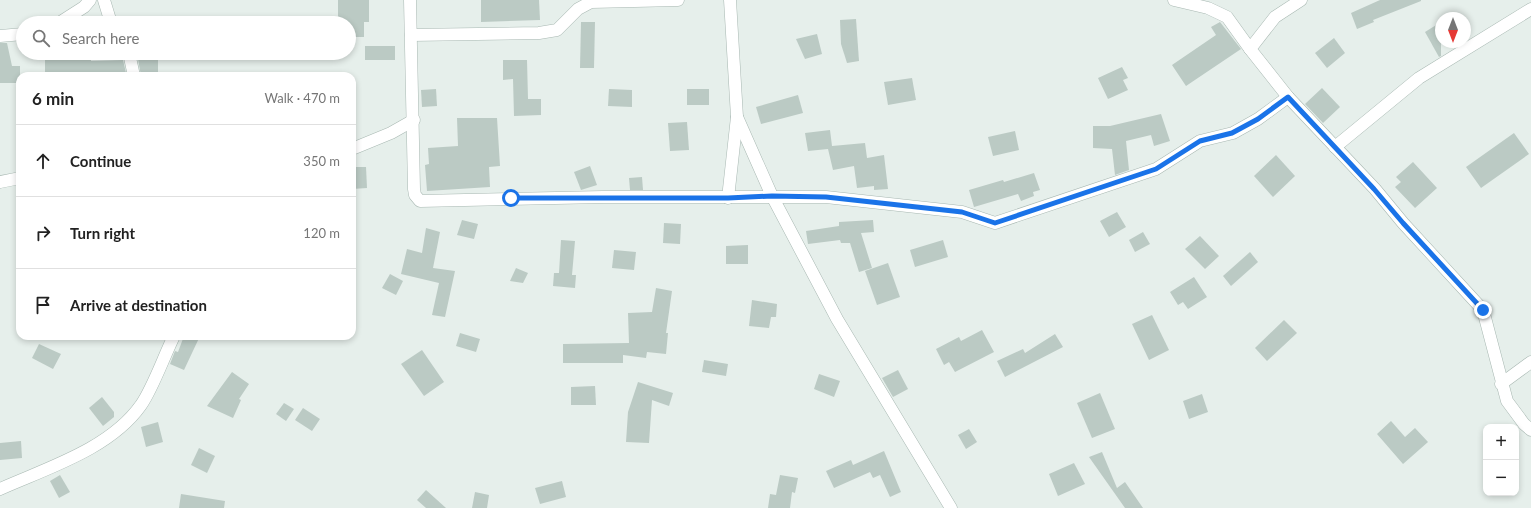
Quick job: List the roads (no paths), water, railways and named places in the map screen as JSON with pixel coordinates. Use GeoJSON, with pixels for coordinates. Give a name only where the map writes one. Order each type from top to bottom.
{"type":"FeatureCollection","features":[{"type":"Feature","properties":{"kind":"street"},"geometry":{"type":"LineString","coordinates":[[70,16],[84,7],[90,0]]}},
{"type":"Feature","properties":{"kind":"street"},"geometry":{"type":"LineString","coordinates":[[104,0],[109,16]]}},
{"type":"Feature","properties":{"kind":"street"},"geometry":{"type":"LineString","coordinates":[[410,0],[414,120],[414,189],[420,201],[572,198],[728,198],[772,196],[826,197],[962,212],[995,223],[1156,169],[1200,141],[1232,133],[1258,119],[1288,97]]}},
{"type":"Feature","properties":{"kind":"street"},"geometry":{"type":"LineString","coordinates":[[411,35],[539,34],[558,30],[578,9],[591,2],[678,0]]}},
{"type":"Feature","properties":{"kind":"street"},"geometry":{"type":"LineString","coordinates":[[728,198],[737,117],[730,0]]}},
{"type":"Feature","properties":{"kind":"street"},"geometry":{"type":"LineString","coordinates":[[1174,0],[1208,8],[1227,17],[1288,97],[1483,310],[1507,401],[1524,424],[1531,430]]}},
{"type":"Feature","properties":{"kind":"street"},"geometry":{"type":"LineString","coordinates":[[1250,49],[1275,18],[1301,0]]}},
{"type":"Feature","properties":{"kind":"street"},"geometry":{"type":"LineString","coordinates":[[1335,147],[1419,78],[1528,6]]}},
{"type":"Feature","properties":{"kind":"street"},"geometry":{"type":"LineString","coordinates":[[0,36],[16,35]]}},
{"type":"Feature","properties":{"kind":"street"},"geometry":{"type":"LineString","coordinates":[[131,60],[133,72]]}},
{"type":"Feature","properties":{"kind":"street"},"geometry":{"type":"LineString","coordinates":[[737,117],[772,196],[837,319],[952,508]]}},
{"type":"Feature","properties":{"kind":"street"},"geometry":{"type":"LineString","coordinates":[[356,147],[391,133],[414,120]]}},
{"type":"Feature","properties":{"kind":"street"},"geometry":{"type":"LineString","coordinates":[[0,182],[16,179]]}},
{"type":"Feature","properties":{"kind":"street"},"geometry":{"type":"LineString","coordinates":[[0,489],[96,446],[130,417],[141,404],[172,340]]}},
{"type":"Feature","properties":{"kind":"street"},"geometry":{"type":"LineString","coordinates":[[1502,384],[1531,362]]}}]}
